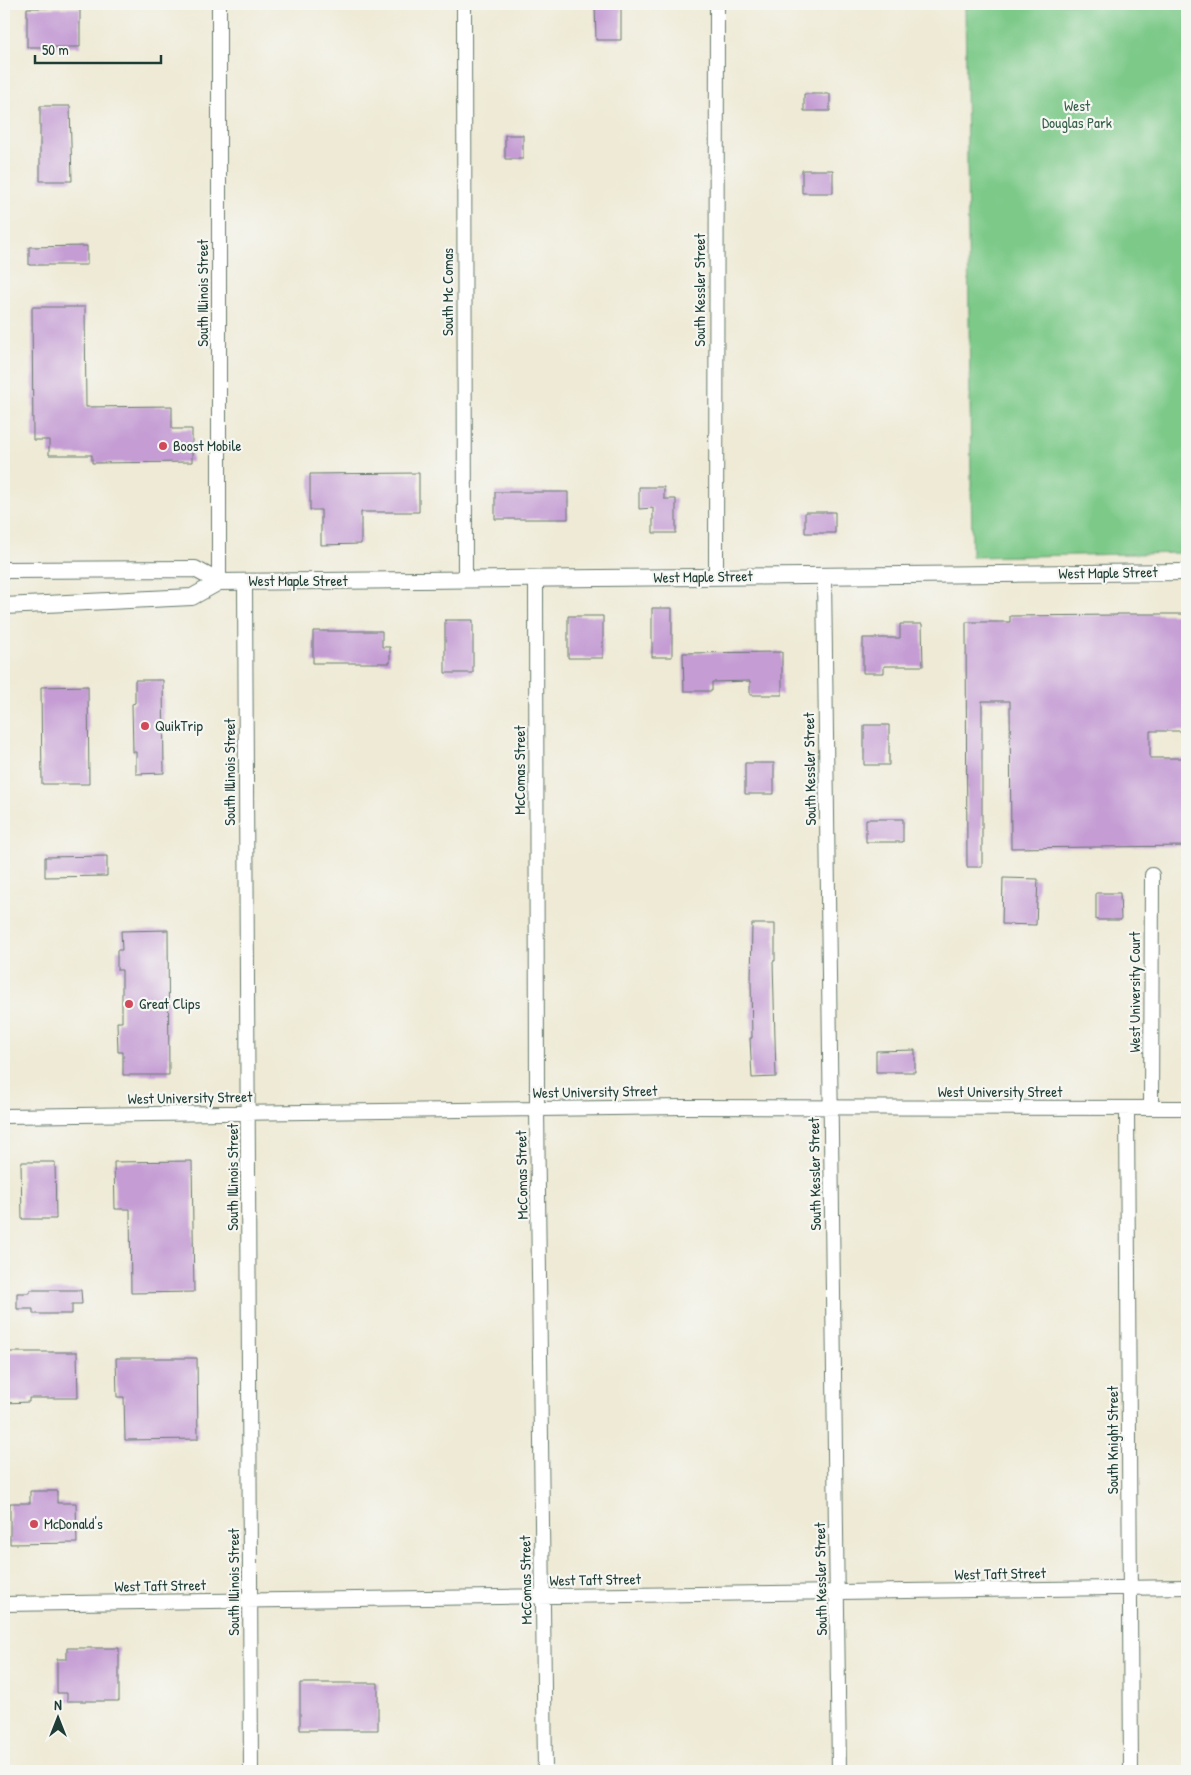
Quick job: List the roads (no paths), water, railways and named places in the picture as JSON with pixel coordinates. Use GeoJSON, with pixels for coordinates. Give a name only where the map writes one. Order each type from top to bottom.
{"type":"FeatureCollection","features":[{"type":"Feature","properties":{"kind":"street","name":"South Illinois Street"},"geometry":{"type":"LineString","coordinates":[[219,582],[220,4]]}},
{"type":"Feature","properties":{"kind":"street","name":"South Mc Comas"},"geometry":{"type":"LineString","coordinates":[[464,4],[465,580]]}},
{"type":"Feature","properties":{"kind":"street","name":"South Kessler Street"},"geometry":{"type":"LineString","coordinates":[[716,577],[717,4]]}},
{"type":"Feature","properties":{"kind":"street","name":"West Maple Street"},"geometry":{"type":"LineString","coordinates":[[4,570],[195,570],[219,582],[1187,572]]}},
{"type":"Feature","properties":{"kind":"street","name":"South Kessler Street"},"geometry":{"type":"LineString","coordinates":[[824,576],[839,1771]]}},
{"type":"Feature","properties":{"kind":"street","name":"McComas Street"},"geometry":{"type":"LineString","coordinates":[[536,579],[537,1109],[545,1771]]}},
{"type":"Feature","properties":{"kind":"street","name":"West Maple Street"},"geometry":{"type":"LineString","coordinates":[[4,606],[192,597],[219,582]]}},
{"type":"Feature","properties":{"kind":"street","name":"South Illinois Street"},"geometry":{"type":"LineString","coordinates":[[245,582],[251,1771]]}},
{"type":"Feature","properties":{"kind":"street","name":"West University Court"},"geometry":{"type":"LineString","coordinates":[[1151,1108],[1152,875]]}},
{"type":"Feature","properties":{"kind":"street","name":"West University Street"},"geometry":{"type":"LineString","coordinates":[[4,1116],[685,1107],[1187,1108]]}},
{"type":"Feature","properties":{"kind":"street","name":"South Knight Street"},"geometry":{"type":"LineString","coordinates":[[1127,1109],[1131,1771]]}},
{"type":"Feature","properties":{"kind":"street","name":"West Taft Street"},"geometry":{"type":"LineString","coordinates":[[4,1604],[1187,1587]]}},
{"type":"Feature","properties":{"kind":"place","name":"Boost Mobile"},"geometry":{"type":"Point","coordinates":[163,446]}},
{"type":"Feature","properties":{"kind":"place","name":"QuikTrip"},"geometry":{"type":"Point","coordinates":[145,726]}},
{"type":"Feature","properties":{"kind":"place","name":"Great Clips"},"geometry":{"type":"Point","coordinates":[129,1004]}},
{"type":"Feature","properties":{"kind":"place","name":"McDonald's"},"geometry":{"type":"Point","coordinates":[34,1524]}},
{"type":"Feature","properties":{"kind":"park label","name":"West Douglas Park"},"geometry":{"type":"Point","coordinates":[1077,114]}}]}
